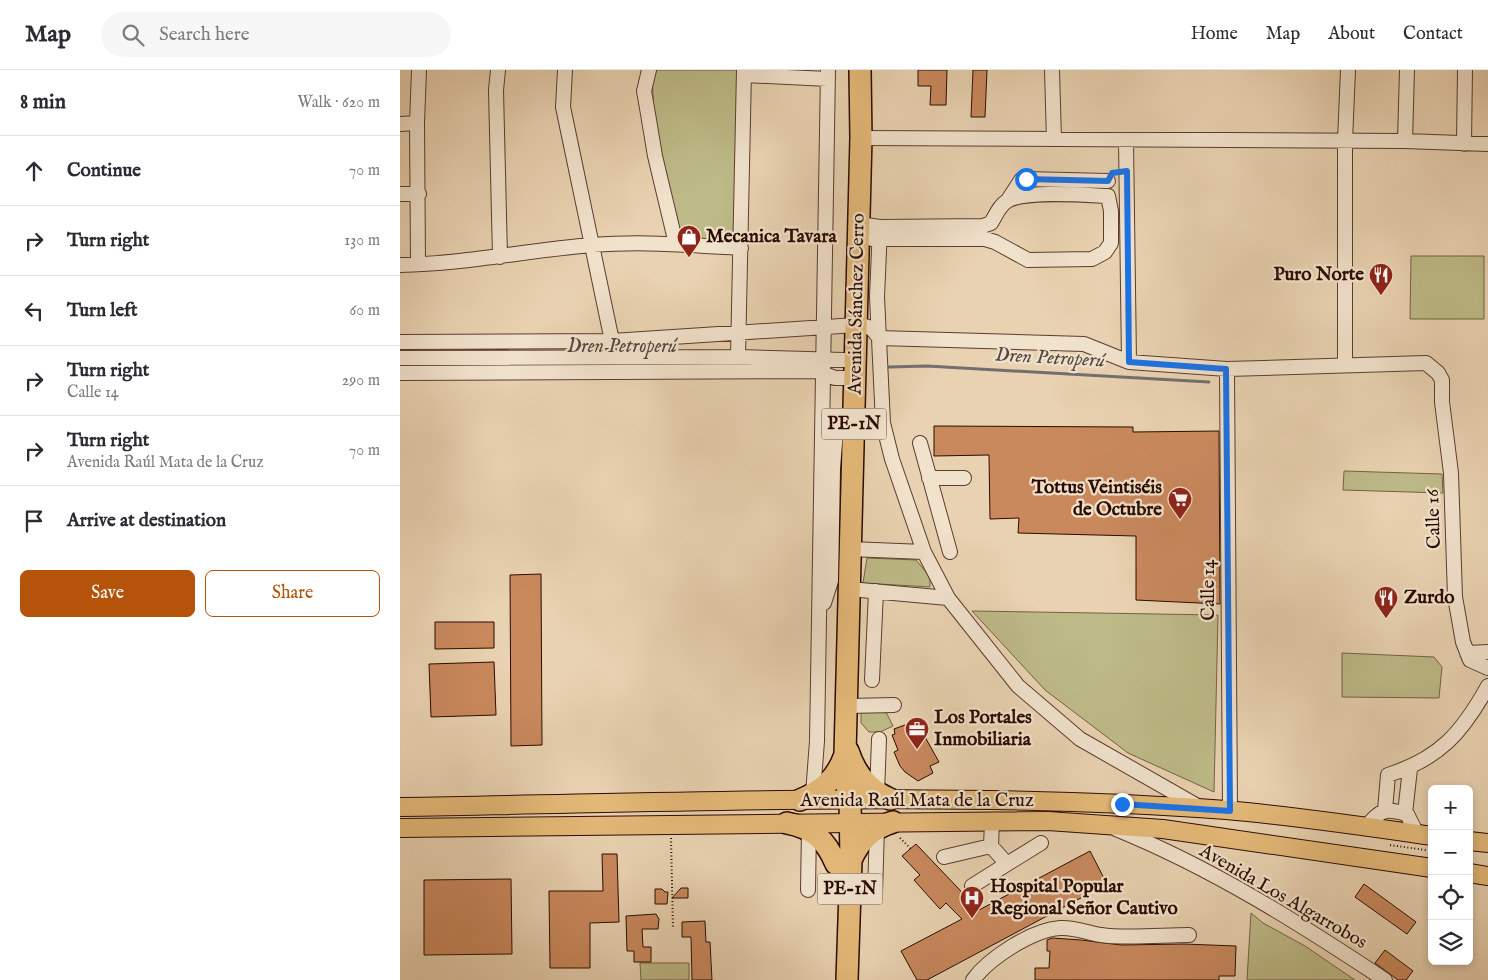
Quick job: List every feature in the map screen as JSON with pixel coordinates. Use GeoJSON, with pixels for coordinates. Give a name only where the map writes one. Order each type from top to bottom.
{"type":"FeatureCollection","features":[{"type":"Feature","properties":{"kind":"highway","name":"Avenida Sánchez Cerro"},"geometry":{"type":"LineString","coordinates":[[834,980],[843,862],[854,411],[860,369],[856,325],[861,138],[860,70]]}},
{"type":"Feature","properties":{"kind":"highway"},"geometry":{"type":"LineString","coordinates":[[807,797],[823,788],[837,774],[845,750]]}},
{"type":"Feature","properties":{"kind":"highway"},"geometry":{"type":"LineString","coordinates":[[845,750],[859,775],[884,796]]}},
{"type":"Feature","properties":{"kind":"highway"},"geometry":{"type":"LineString","coordinates":[[787,823],[809,829],[824,841],[843,862],[862,840],[890,829]]}},
{"type":"Feature","properties":{"kind":"highway","name":"Avenida Sánchez Cerro"},"geometry":{"type":"LineString","coordinates":[[843,862],[848,980]]}},
{"type":"Feature","properties":{"kind":"main road","name":"Avenida Raúl Mata de la Cruz"},"geometry":{"type":"LineString","coordinates":[[400,807],[807,797],[844,799],[884,796],[1230,811],[1424,835]]}},
{"type":"Feature","properties":{"kind":"main road"},"geometry":{"type":"LineString","coordinates":[[983,821],[957,818],[952,815],[951,811],[976,802],[995,801]]}},
{"type":"Feature","properties":{"kind":"main road","name":"Avenida Raúl Mata de la Cruz"},"geometry":{"type":"LineString","coordinates":[[400,828],[844,822],[890,829],[983,821],[1048,821],[1206,834],[1428,867]]}},
{"type":"Feature","properties":{"kind":"main road"},"geometry":{"type":"LineString","coordinates":[[1473,841],[1488,843]]}},
{"type":"Feature","properties":{"kind":"main road"},"geometry":{"type":"LineString","coordinates":[[1473,874],[1488,876]]}},
{"type":"Feature","properties":{"kind":"street"},"geometry":{"type":"LineString","coordinates":[[418,264],[417,122],[420,70]]}},
{"type":"Feature","properties":{"kind":"street"},"geometry":{"type":"LineString","coordinates":[[498,70],[496,90],[500,257]]}},
{"type":"Feature","properties":{"kind":"street"},"geometry":{"type":"LineString","coordinates":[[564,70],[563,106],[612,341]]}},
{"type":"Feature","properties":{"kind":"street"},"geometry":{"type":"LineString","coordinates":[[649,70],[644,91],[655,156],[676,244]]}},
{"type":"Feature","properties":{"kind":"street"},"geometry":{"type":"LineString","coordinates":[[1052,70],[1054,139]]}},
{"type":"Feature","properties":{"kind":"street"},"geometry":{"type":"LineString","coordinates":[[880,338],[1084,344],[1129,362],[1226,369],[1345,364],[1345,141],[1348,70]]}},
{"type":"Feature","properties":{"kind":"street"},"geometry":{"type":"LineString","coordinates":[[1406,141],[1407,70]]}},
{"type":"Feature","properties":{"kind":"street"},"geometry":{"type":"LineString","coordinates":[[1464,144],[1465,70]]}},
{"type":"Feature","properties":{"kind":"street"},"geometry":{"type":"LineString","coordinates":[[738,357],[744,73],[828,74],[816,768],[807,797]]}},
{"type":"Feature","properties":{"kind":"street"},"geometry":{"type":"LineString","coordinates":[[400,124],[417,122]]}},
{"type":"Feature","properties":{"kind":"street"},"geometry":{"type":"LineString","coordinates":[[861,138],[1406,141],[1488,144]]}},
{"type":"Feature","properties":{"kind":"street"},"geometry":{"type":"LineString","coordinates":[[1126,140],[1129,362]]}},
{"type":"Feature","properties":{"kind":"street"},"geometry":{"type":"LineString","coordinates":[[880,232],[970,238],[995,242],[1028,260],[1092,258],[1105,252],[1111,243],[1111,211],[1108,181],[1112,173],[1127,171]]}},
{"type":"Feature","properties":{"kind":"street"},"geometry":{"type":"LineString","coordinates":[[995,242],[991,223],[1000,207],[1008,200],[1021,180],[1108,181]]}},
{"type":"Feature","properties":{"kind":"street"},"geometry":{"type":"LineString","coordinates":[[400,194],[419,194]]}},
{"type":"Feature","properties":{"kind":"street"},"geometry":{"type":"LineString","coordinates":[[1008,200],[1023,195],[1108,196]]}},
{"type":"Feature","properties":{"kind":"street"},"geometry":{"type":"LineString","coordinates":[[859,232],[971,227],[991,223]]}},
{"type":"Feature","properties":{"kind":"street"},"geometry":{"type":"LineString","coordinates":[[880,232],[877,297],[883,423],[886,441],[924,552],[948,598],[1018,686],[1080,739],[1202,809]]}},
{"type":"Feature","properties":{"kind":"street"},"geometry":{"type":"LineString","coordinates":[[400,265],[500,257],[593,245],[676,244],[741,248]]}},
{"type":"Feature","properties":{"kind":"street"},"geometry":{"type":"LineString","coordinates":[[400,342],[612,341],[856,325],[867,325],[873,328],[880,338]]}},
{"type":"Feature","properties":{"kind":"street"},"geometry":{"type":"LineString","coordinates":[[400,358],[738,357],[844,360]]}},
{"type":"Feature","properties":{"kind":"street"},"geometry":{"type":"LineString","coordinates":[[400,373],[817,371],[835,378],[880,361]]}},
{"type":"Feature","properties":{"kind":"street","name":"Calle 16"},"geometry":{"type":"LineString","coordinates":[[1345,364],[1426,363],[1438,373],[1442,380],[1442,402],[1451,473],[1455,597],[1462,642],[1467,653]]}},
{"type":"Feature","properties":{"kind":"street","name":"Calle 14"},"geometry":{"type":"LineString","coordinates":[[1226,369],[1230,811]]}},
{"type":"Feature","properties":{"kind":"street"},"geometry":{"type":"LineString","coordinates":[[819,618],[831,581],[833,468],[836,431],[841,419],[854,411]]}},
{"type":"Feature","properties":{"kind":"street"},"geometry":{"type":"LineString","coordinates":[[920,443],[950,552]]}},
{"type":"Feature","properties":{"kind":"street"},"geometry":{"type":"LineString","coordinates":[[930,478],[964,478]]}},
{"type":"Feature","properties":{"kind":"street"},"geometry":{"type":"LineString","coordinates":[[850,549],[924,552]]}},
{"type":"Feature","properties":{"kind":"street"},"geometry":{"type":"LineString","coordinates":[[849,589],[948,598]]}},
{"type":"Feature","properties":{"kind":"street"},"geometry":{"type":"LineString","coordinates":[[872,680],[876,591]]}},
{"type":"Feature","properties":{"kind":"street"},"geometry":{"type":"LineString","coordinates":[[1488,652],[1467,653],[1470,660],[1488,668]]}},
{"type":"Feature","properties":{"kind":"street"},"geometry":{"type":"LineString","coordinates":[[1385,810],[1388,775],[1410,769],[1427,760],[1442,748],[1468,719],[1488,686]]}},
{"type":"Feature","properties":{"kind":"street"},"geometry":{"type":"LineString","coordinates":[[847,706],[894,705]]}},
{"type":"Feature","properties":{"kind":"street"},"geometry":{"type":"LineString","coordinates":[[879,739],[884,796]]}},
{"type":"Feature","properties":{"kind":"street"},"geometry":{"type":"LineString","coordinates":[[1405,813],[1410,769]]}},
{"type":"Feature","properties":{"kind":"street"},"geometry":{"type":"LineString","coordinates":[[1366,827],[1380,812],[1385,810],[1407,814],[1424,835]]}},
{"type":"Feature","properties":{"kind":"street"},"geometry":{"type":"LineString","coordinates":[[983,821],[991,846],[1007,864]]}},
{"type":"Feature","properties":{"kind":"street","name":"Avenida Los Algarrobos"},"geometry":{"type":"LineString","coordinates":[[1105,825],[1138,838],[1245,891],[1302,925],[1385,980]]}},
{"type":"Feature","properties":{"kind":"street"},"geometry":{"type":"LineString","coordinates":[[808,890],[809,829]]}},
{"type":"Feature","properties":{"kind":"street"},"geometry":{"type":"LineString","coordinates":[[875,894],[890,829]]}},
{"type":"Feature","properties":{"kind":"street"},"geometry":{"type":"LineString","coordinates":[[972,886],[1041,843]]}},
{"type":"Feature","properties":{"kind":"street"},"geometry":{"type":"LineString","coordinates":[[944,857],[991,846]]}},
{"type":"Feature","properties":{"kind":"street"},"geometry":{"type":"LineString","coordinates":[[973,980],[987,964],[1024,940],[1060,928],[1084,930],[1102,935],[1189,935]]}},
{"type":"Feature","properties":{"kind":"path"},"geometry":{"type":"LineString","coordinates":[[890,829],[910,849]]}},
{"type":"Feature","properties":{"kind":"path"},"geometry":{"type":"LineString","coordinates":[[670,833],[673,928]]}},
{"type":"Feature","properties":{"kind":"shaded area"},"geometry":{"type":"Polygon","coordinates":[[[652,70],[740,70],[738,240],[682,239],[655,146],[652,70]]]}},
{"type":"Feature","properties":{"kind":"shaded area"},"geometry":{"type":"Polygon","coordinates":[[[1411,256],[1484,256],[1484,319],[1410,319],[1411,256]]]}},
{"type":"Feature","properties":{"kind":"shaded area"},"geometry":{"type":"Polygon","coordinates":[[[1344,471],[1442,474],[1443,493],[1343,490],[1344,471]]]}},
{"type":"Feature","properties":{"kind":"shaded area"},"geometry":{"type":"Polygon","coordinates":[[[867,558],[916,560],[930,577],[930,587],[863,583],[867,558]]]}},
{"type":"Feature","properties":{"kind":"shaded area"},"geometry":{"type":"Polygon","coordinates":[[[972,611],[1218,615],[1214,792],[1128,753],[1045,690],[972,611]]]}},
{"type":"Feature","properties":{"kind":"shaded area"},"geometry":{"type":"Polygon","coordinates":[[[1342,653],[1434,657],[1442,667],[1439,698],[1342,697],[1342,653]]]}},
{"type":"Feature","properties":{"kind":"shaded area"},"geometry":{"type":"Polygon","coordinates":[[[885,710],[893,726],[880,732],[869,732],[861,723],[861,711],[885,710]]]}},
{"type":"Feature","properties":{"kind":"shaded area"},"geometry":{"type":"Polygon","coordinates":[[[1251,913],[1263,923],[1305,946],[1355,980],[1247,980],[1251,913]]]}},
{"type":"Feature","properties":{"kind":"shaded area"},"geometry":{"type":"Polygon","coordinates":[[[640,963],[689,963],[689,980],[641,980],[640,963]]]}},
{"type":"Feature","properties":{"kind":"building"},"geometry":{"type":"Polygon","coordinates":[[[918,70],[947,70],[946,105],[930,105],[931,86],[918,86],[918,70]]]}},
{"type":"Feature","properties":{"kind":"building"},"geometry":{"type":"Polygon","coordinates":[[[973,70],[987,70],[985,117],[971,117],[973,70]]]}},
{"type":"Feature","properties":{"kind":"building"},"geometry":{"type":"Polygon","coordinates":[[[934,426],[1133,427],[1133,432],[1219,431],[1220,604],[1136,600],[1136,536],[1018,533],[1019,518],[990,519],[989,455],[934,456],[934,426]]]}},
{"type":"Feature","properties":{"kind":"building"},"geometry":{"type":"Polygon","coordinates":[[[541,574],[542,745],[511,746],[510,575],[541,574]]]}},
{"type":"Feature","properties":{"kind":"building"},"geometry":{"type":"Polygon","coordinates":[[[435,622],[494,622],[494,648],[435,649],[435,622]]]}},
{"type":"Feature","properties":{"kind":"building"},"geometry":{"type":"Polygon","coordinates":[[[494,662],[496,715],[431,717],[429,664],[494,662]]]}},
{"type":"Feature","properties":{"kind":"building"},"geometry":{"type":"Polygon","coordinates":[[[916,721],[939,762],[930,766],[933,773],[918,781],[900,766],[894,752],[898,750],[892,735],[895,734],[894,729],[916,721]]]}},
{"type":"Feature","properties":{"kind":"building"},"geometry":{"type":"Polygon","coordinates":[[[916,844],[979,910],[1090,851],[1107,884],[927,980],[917,980],[901,951],[962,919],[946,903],[940,909],[914,880],[920,875],[902,856],[916,844]]]}},
{"type":"Feature","properties":{"kind":"building"},"geometry":{"type":"Polygon","coordinates":[[[602,854],[617,854],[619,922],[590,923],[590,968],[550,968],[549,891],[603,891],[602,854]]]}},
{"type":"Feature","properties":{"kind":"building"},"geometry":{"type":"Polygon","coordinates":[[[511,879],[512,954],[424,955],[424,880],[511,879]]]}},
{"type":"Feature","properties":{"kind":"building"},"geometry":{"type":"Polygon","coordinates":[[[1364,884],[1416,922],[1407,934],[1355,897],[1364,884]]]}},
{"type":"Feature","properties":{"kind":"building"},"geometry":{"type":"Polygon","coordinates":[[[681,888],[688,888],[688,898],[672,898],[681,888]]]}},
{"type":"Feature","properties":{"kind":"building"},"geometry":{"type":"Polygon","coordinates":[[[655,889],[662,889],[668,892],[667,904],[655,904],[655,889]]]}},
{"type":"Feature","properties":{"kind":"building"},"geometry":{"type":"Polygon","coordinates":[[[656,914],[659,919],[658,929],[642,929],[643,947],[651,947],[651,962],[634,962],[634,951],[627,951],[626,916],[656,914]]]}},
{"type":"Feature","properties":{"kind":"building"},"geometry":{"type":"Polygon","coordinates":[[[705,921],[706,942],[710,942],[712,980],[692,980],[691,937],[682,937],[682,922],[705,921]]]}},
{"type":"Feature","properties":{"kind":"building"},"geometry":{"type":"Polygon","coordinates":[[[1052,938],[1121,945],[1184,944],[1236,946],[1235,976],[1219,976],[1219,980],[1035,980],[1035,968],[1049,968],[1050,951],[1047,951],[1047,940],[1052,938]]]}},
{"type":"Feature","properties":{"kind":"building"},"geometry":{"type":"Polygon","coordinates":[[[1385,950],[1413,971],[1406,980],[1398,980],[1375,963],[1385,950]]]}},
{"type":"Feature","properties":{"kind":"waterway","name":"Dren Petroperú"},"geometry":{"type":"LineString","coordinates":[[889,367],[927,366],[1209,382]]}},
{"type":"Feature","properties":{"kind":"place","name":"Mecanica Tavara"},"geometry":{"type":"Point","coordinates":[689,258]}},
{"type":"Feature","properties":{"kind":"place","name":"Puro Norte"},"geometry":{"type":"Point","coordinates":[1381,296]}},
{"type":"Feature","properties":{"kind":"place","name":"Tottus Veintiséis de Octubre"},"geometry":{"type":"Point","coordinates":[1180,520]}},
{"type":"Feature","properties":{"kind":"place","name":"Zurdo"},"geometry":{"type":"Point","coordinates":[1386,619]}},
{"type":"Feature","properties":{"kind":"place","name":"Los Portales Inmobiliaria"},"geometry":{"type":"Point","coordinates":[917,750]}},
{"type":"Feature","properties":{"kind":"place","name":"Hospital Popular Regional Señor Cautivo"},"geometry":{"type":"Point","coordinates":[972,919]}},
{"type":"Feature","properties":{"kind":"route"},"geometry":{"type":"LineString","coordinates":[[1026,179],[1108,181],[1112,173],[1127,171],[1129,362],[1226,369],[1230,811],[1122,804]]}}]}
